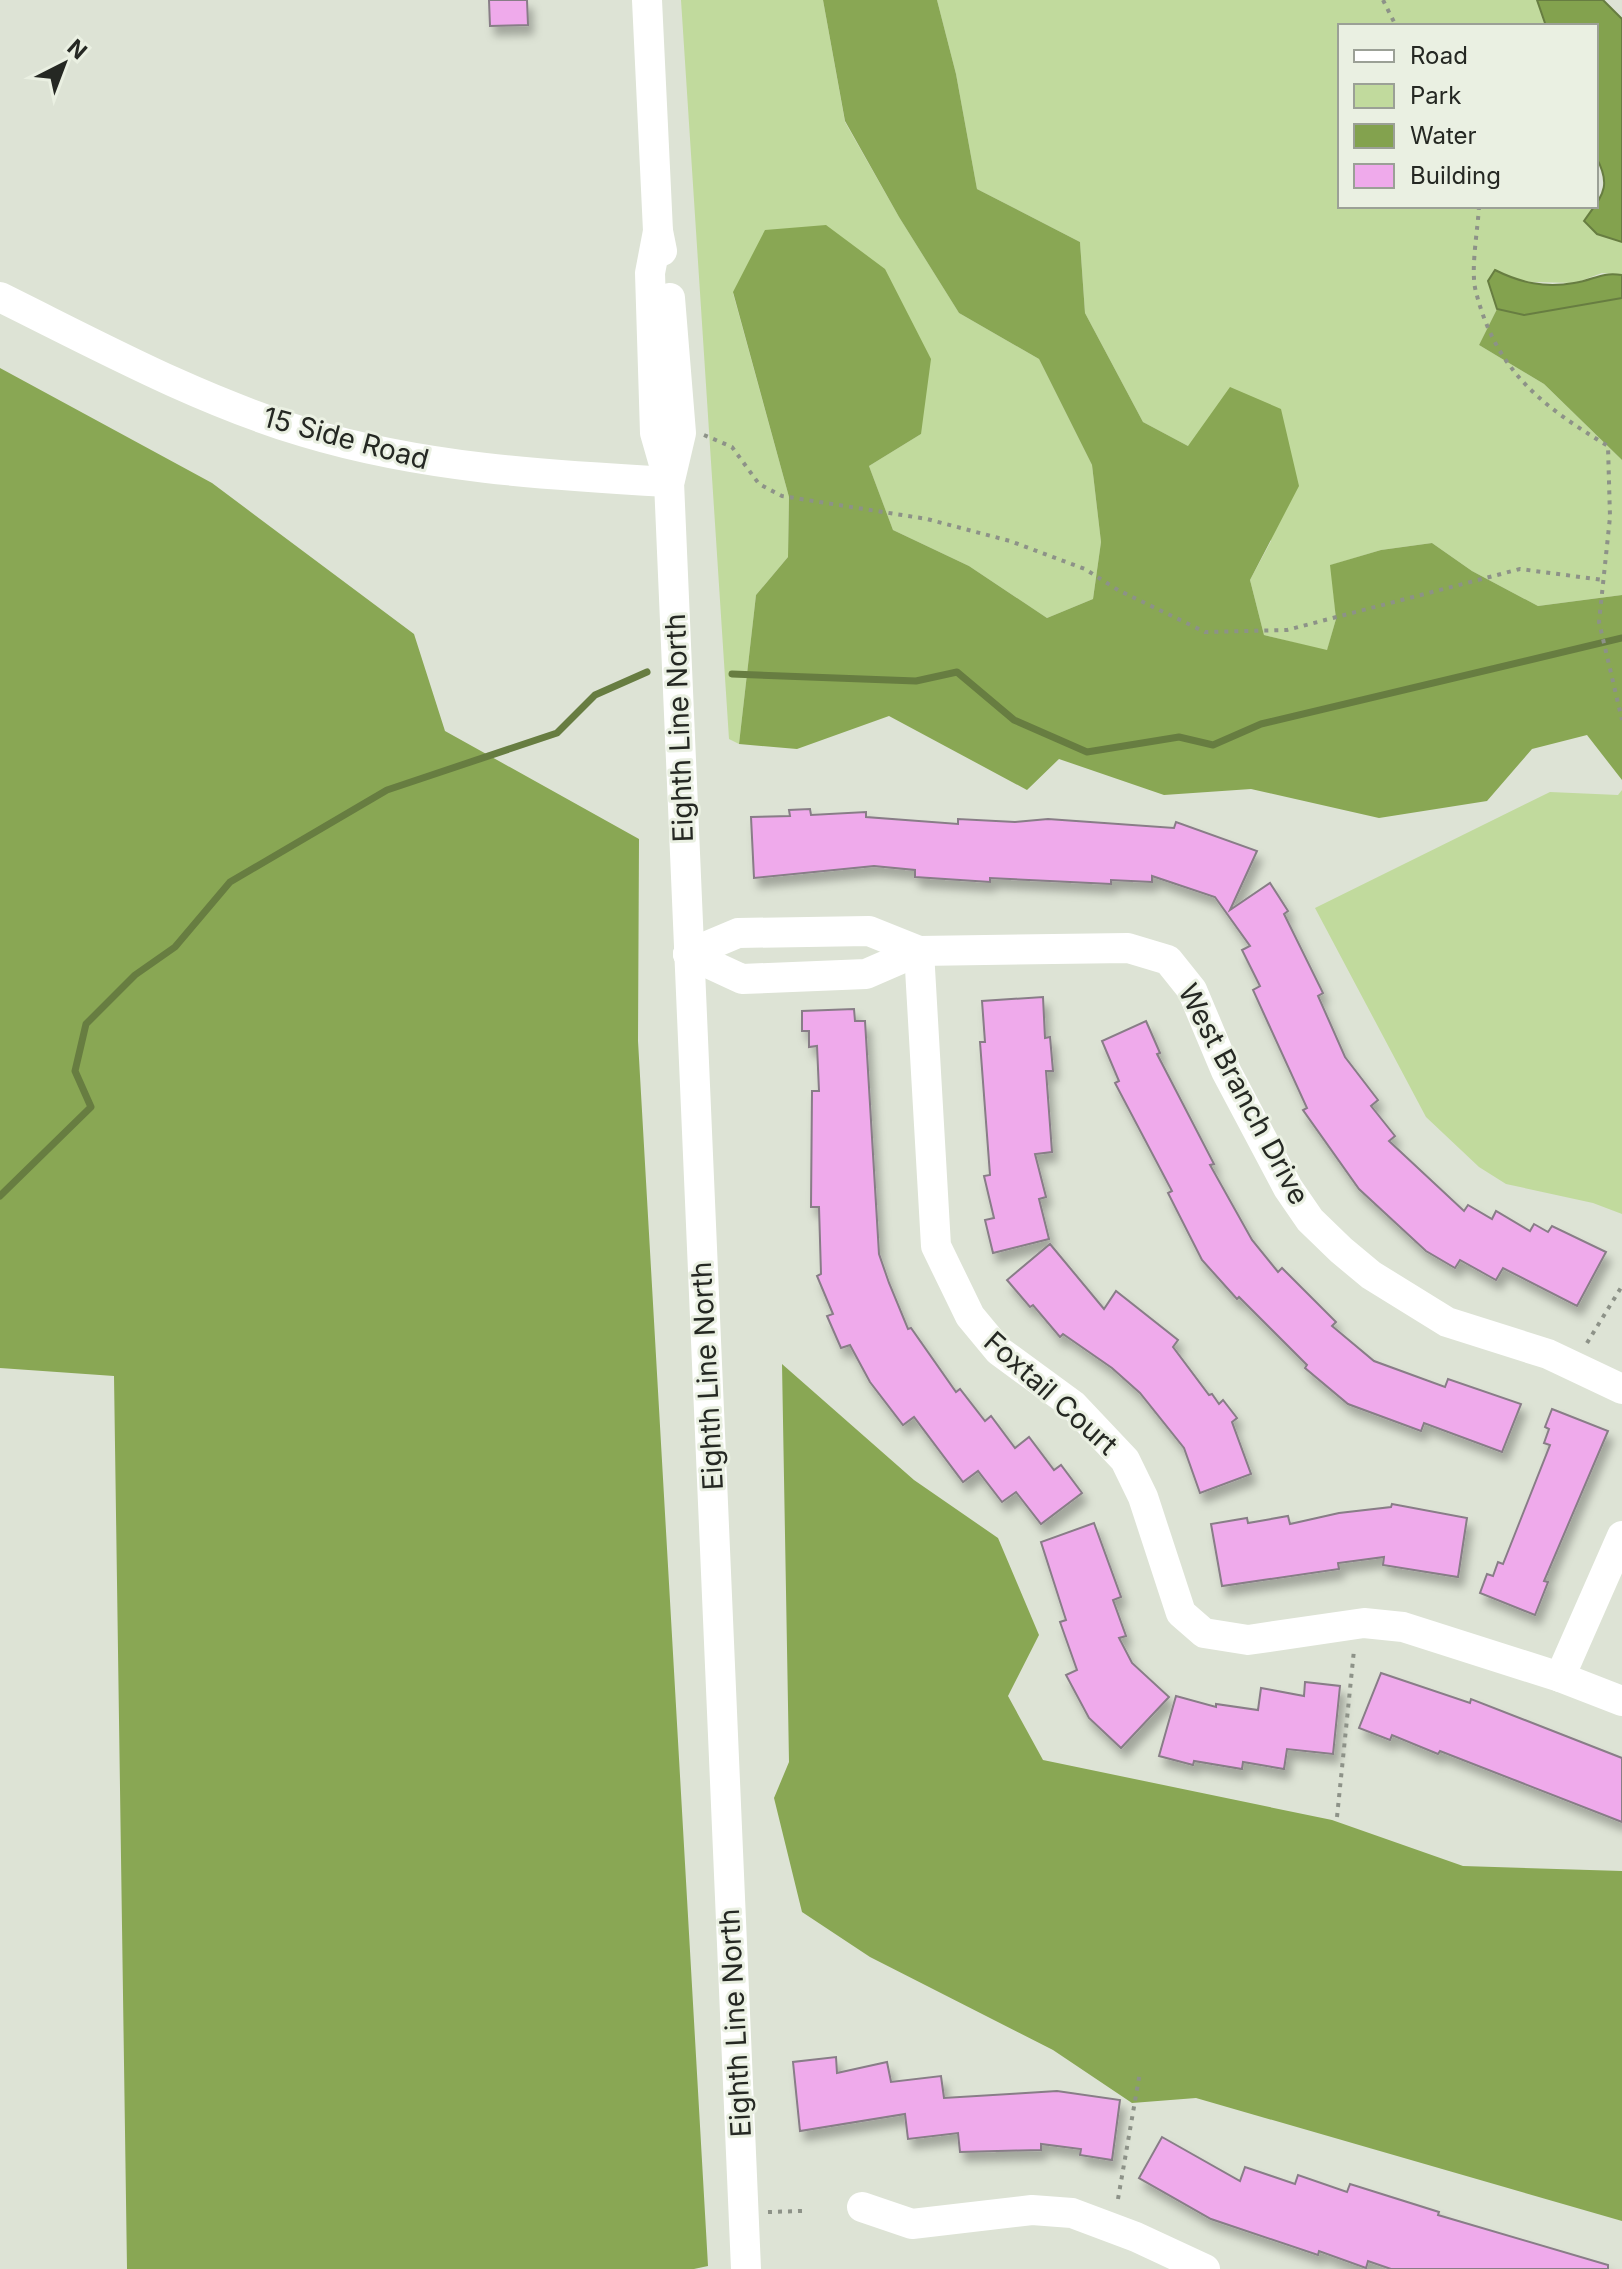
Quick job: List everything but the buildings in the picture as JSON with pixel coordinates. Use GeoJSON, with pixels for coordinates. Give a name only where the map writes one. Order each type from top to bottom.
{"type":"FeatureCollection","features":[{"type":"Feature","properties":{"kind":"street","name":"Eighth Line North"},"geometry":{"type":"LineString","coordinates":[[647,0],[658,231],[650,273],[655,433],[669,482],[746,2269]]}},
{"type":"Feature","properties":{"kind":"street","name":"15 Side Road"},"geometry":{"type":"LineString","coordinates":[[0,297],[159,376],[303,432],[429,462],[552,476],[669,482]]}},
{"type":"Feature","properties":{"kind":"street","name":"West Branch Drive"},"geometry":{"type":"LineString","coordinates":[[688,954],[738,933],[869,931],[919,951],[1128,948],[1168,960],[1192,990],[1226,1071],[1288,1188],[1310,1220],[1371,1275],[1433,1314],[1573,1366],[1622,1389]]}},
{"type":"Feature","properties":{"kind":"street","name":"West Branch Drive"},"geometry":{"type":"LineString","coordinates":[[688,954],[742,979],[866,974],[919,951]]}},
{"type":"Feature","properties":{"kind":"street","name":"Foxtail Court"},"geometry":{"type":"LineString","coordinates":[[919,951],[936,1246],[970,1316],[999,1351],[1073,1405],[1125,1460],[1143,1497],[1181,1613],[1204,1633],[1248,1640],[1356,1624],[1403,1627],[1560,1677],[1622,1701]]}},
{"type":"Feature","properties":{"kind":"street"},"geometry":{"type":"LineString","coordinates":[[1560,1677],[1622,1536]]}},
{"type":"Feature","properties":{"kind":"street"},"geometry":{"type":"LineString","coordinates":[[862,2207],[912,2224],[1032,2210],[1072,2213],[1136,2237],[1205,2269]]}},
{"type":"Feature","properties":{"kind":"path"},"geometry":{"type":"LineString","coordinates":[[1383,0],[1395,24]]}},
{"type":"Feature","properties":{"kind":"path"},"geometry":{"type":"LineString","coordinates":[[1479,208],[1475,290],[1503,360],[1552,413],[1608,446],[1610,517],[1601,628],[1622,720]]}},
{"type":"Feature","properties":{"kind":"path"},"geometry":{"type":"LineString","coordinates":[[691,430],[732,447],[759,484],[782,496],[927,519],[1010,541],[1085,569],[1118,590],[1205,632],[1287,630],[1520,569],[1603,580]]}},
{"type":"Feature","properties":{"kind":"path"},"geometry":{"type":"LineString","coordinates":[[1573,1366],[1622,1286]]}},
{"type":"Feature","properties":{"kind":"path"},"geometry":{"type":"LineString","coordinates":[[1337,1817],[1356,1624]]}},
{"type":"Feature","properties":{"kind":"path"},"geometry":{"type":"LineString","coordinates":[[1118,2199],[1140,2072]]}},
{"type":"Feature","properties":{"kind":"path"},"geometry":{"type":"LineString","coordinates":[[765,2212],[802,2211]]}},
{"type":"Feature","properties":{"kind":"green space"},"geometry":{"type":"Polygon","coordinates":[[[681,0],[823,0],[845,122],[959,313],[1039,359],[1092,465],[1101,542],[1093,599],[1047,618],[969,566],[893,530],[869,466],[921,434],[733,293],[789,497],[788,557],[756,595],[739,744],[729,739],[681,0]]]}},
{"type":"Feature","properties":{"kind":"green space"},"geometry":{"type":"Polygon","coordinates":[[[937,0],[1537,0],[1545,24],[1338,24],[1338,208],[1593,208],[1584,221],[1597,234],[1622,242],[1622,275],[1602,273],[1575,283],[1488,281],[1497,309],[1479,345],[1544,384],[1622,460],[1622,595],[1538,606],[1472,571],[1432,543],[1381,550],[1331,565],[1336,619],[1327,651],[1264,635],[1250,580],[1271,541],[1188,446],[1143,422],[1085,313],[1080,242],[977,189],[956,74],[937,0]]]}},
{"type":"Feature","properties":{"kind":"green space"},"geometry":{"type":"Polygon","coordinates":[[[1622,790],[1622,1214],[1593,1203],[1506,1184],[1479,1167],[1426,1117],[1315,908],[1550,792],[1618,795],[1622,790]]]}},
{"type":"Feature","properties":{"kind":"shaded area"},"geometry":{"type":"Polygon","coordinates":[[[823,0],[937,0],[956,74],[977,189],[1080,242],[1085,313],[1143,422],[1188,446],[1230,387],[1281,409],[1299,486],[1250,580],[1264,635],[1327,650],[1336,619],[1330,565],[1381,550],[1432,543],[1472,571],[1538,606],[1622,595],[1622,780],[1587,735],[1532,749],[1487,801],[1379,818],[1251,789],[1164,795],[1059,759],[1027,790],[889,716],[797,749],[739,744],[756,595],[788,557],[789,497],[733,292],[765,230],[826,225],[885,269],[931,359],[921,434],[869,466],[893,530],[969,566],[1047,618],[1093,599],[1101,542],[1092,465],[1039,359],[959,313],[899,217],[845,121],[823,0]]]}},
{"type":"Feature","properties":{"kind":"shaded area"},"geometry":{"type":"Polygon","coordinates":[[[1622,298],[1622,460],[1544,384],[1479,345],[1497,309],[1524,315],[1622,298]]]}},
{"type":"Feature","properties":{"kind":"shaded area"},"geometry":{"type":"Polygon","coordinates":[[[0,368],[212,483],[414,634],[445,731],[639,839],[638,1041],[708,2266],[694,2269],[127,2269],[114,1376],[0,1368],[0,368]]]}},
{"type":"Feature","properties":{"kind":"shaded area"},"geometry":{"type":"Polygon","coordinates":[[[782,1364],[914,1480],[998,1538],[1039,1635],[1008,1696],[1043,1760],[1332,1820],[1463,1866],[1622,1871],[1622,2221],[1196,2098],[1132,2103],[1053,2050],[870,1957],[802,1912],[774,1798],[789,1762],[782,1364]]]}},
{"type":"Feature","properties":{"kind":"water"},"geometry":{"type":"Polygon","coordinates":[[[1537,0],[1603,0],[1622,19],[1622,242],[1597,234],[1584,221],[1593,208],[1598,208],[1604,184],[1598,161],[1598,24],[1545,24],[1537,0]]]}},
{"type":"Feature","properties":{"kind":"water"},"geometry":{"type":"Polygon","coordinates":[[[1495,270],[1543,285],[1622,275],[1622,298],[1524,315],[1497,309],[1488,281],[1495,270]]]}},
{"type":"Feature","properties":{"kind":"waterway"},"geometry":{"type":"LineString","coordinates":[[732,674],[916,681],[957,672],[1014,720],[1087,752],[1179,737],[1213,745],[1261,724],[1622,638]]}},
{"type":"Feature","properties":{"kind":"waterway"},"geometry":{"type":"LineString","coordinates":[[0,1196],[91,1107],[75,1071],[86,1024],[135,975],[175,947],[230,882],[387,790],[557,733],[595,695],[647,672]]}}]}
